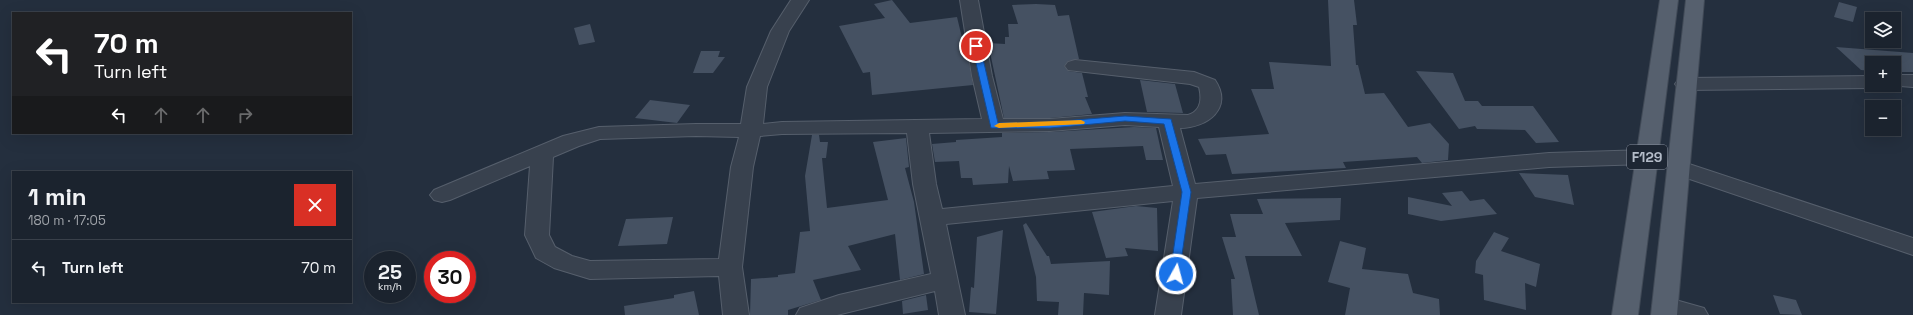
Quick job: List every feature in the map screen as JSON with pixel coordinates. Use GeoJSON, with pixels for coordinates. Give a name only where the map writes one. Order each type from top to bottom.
{"type":"FeatureCollection","features":[{"type":"Feature","properties":{"kind":"main road","name":"F129"},"geometry":{"type":"LineString","coordinates":[[1625,315],[1669,0]]}},
{"type":"Feature","properties":{"kind":"main road","name":"F129"},"geometry":{"type":"LineString","coordinates":[[1665,310],[1680,168],[1685,84],[1695,0]]}},
{"type":"Feature","properties":{"kind":"street"},"geometry":{"type":"LineString","coordinates":[[736,315],[730,267],[742,167],[751,131],[757,86],[780,31],[800,0]]}},
{"type":"Feature","properties":{"kind":"street"},"geometry":{"type":"LineString","coordinates":[[968,0],[982,76],[994,126]]}},
{"type":"Feature","properties":{"kind":"street"},"geometry":{"type":"LineString","coordinates":[[442,195],[571,141],[599,133],[696,130],[751,131],[782,128],[1050,125],[1125,119],[1191,121],[1204,114],[1211,106],[1212,94],[1208,84],[1194,78],[1075,66]]}},
{"type":"Feature","properties":{"kind":"street"},"geometry":{"type":"LineString","coordinates":[[1901,81],[1913,81]]}},
{"type":"Feature","properties":{"kind":"street"},"geometry":{"type":"LineString","coordinates":[[1685,84],[1865,82]]}},
{"type":"Feature","properties":{"kind":"street"},"geometry":{"type":"LineString","coordinates":[[1168,121],[1186,192],[1168,315]]}},
{"type":"Feature","properties":{"kind":"street"},"geometry":{"type":"LineString","coordinates":[[917,126],[922,176],[933,218],[952,315]]}},
{"type":"Feature","properties":{"kind":"street"},"geometry":{"type":"LineString","coordinates":[[542,154],[536,235],[545,252],[563,262],[590,270],[730,267]]}},
{"type":"Feature","properties":{"kind":"street"},"geometry":{"type":"LineString","coordinates":[[933,218],[1186,192],[1549,160],[1647,157]]}},
{"type":"Feature","properties":{"kind":"street"},"geometry":{"type":"LineString","coordinates":[[1680,168],[1913,247]]}},
{"type":"Feature","properties":{"kind":"street"},"geometry":{"type":"LineString","coordinates":[[809,315],[839,304],[945,280]]}},
{"type":"Feature","properties":{"kind":"street"},"geometry":{"type":"LineString","coordinates":[[1665,310],[1695,315]]}},
{"type":"Feature","properties":{"kind":"building"},"geometry":{"type":"Polygon","coordinates":[[[892,0],[910,23],[957,17],[963,42],[965,41],[973,85],[872,95],[870,72],[863,73],[839,26],[885,18],[874,4],[892,0]]]}},
{"type":"Feature","properties":{"kind":"building"},"geometry":{"type":"Polygon","coordinates":[[[1328,0],[1354,0],[1357,25],[1353,25],[1356,65],[1358,65],[1365,94],[1384,93],[1408,127],[1430,123],[1449,144],[1448,160],[1422,163],[1417,157],[1343,162],[1346,168],[1232,174],[1226,154],[1206,155],[1198,139],[1269,134],[1251,89],[1274,89],[1269,62],[1331,66],[1328,0]]]}},
{"type":"Feature","properties":{"kind":"building"},"geometry":{"type":"Polygon","coordinates":[[[1839,2],[1857,7],[1853,22],[1834,17],[1839,2]]]}},
{"type":"Feature","properties":{"kind":"building"},"geometry":{"type":"Polygon","coordinates":[[[1012,5],[1055,5],[1058,16],[1069,15],[1079,59],[1068,61],[1064,66],[1068,71],[1082,73],[1088,97],[1085,97],[1092,114],[1050,118],[1004,118],[988,43],[1005,44],[1005,37],[1009,37],[1008,24],[1018,24],[1012,5]]]}},
{"type":"Feature","properties":{"kind":"building"},"geometry":{"type":"Polygon","coordinates":[[[590,24],[595,42],[579,45],[574,28],[590,24]]]}},
{"type":"Feature","properties":{"kind":"building"},"geometry":{"type":"Polygon","coordinates":[[[1836,47],[1913,53],[1913,72],[1901,72],[1901,56],[1865,56],[1865,70],[1861,70],[1836,47]]]}},
{"type":"Feature","properties":{"kind":"building"},"geometry":{"type":"Polygon","coordinates":[[[701,51],[720,51],[718,57],[725,57],[713,73],[693,73],[701,51]]]}},
{"type":"Feature","properties":{"kind":"building"},"geometry":{"type":"Polygon","coordinates":[[[1416,71],[1453,73],[1465,101],[1478,101],[1482,106],[1533,106],[1559,142],[1536,143],[1525,130],[1477,129],[1475,126],[1459,129],[1416,71]]]}},
{"type":"Feature","properties":{"kind":"building"},"geometry":{"type":"Polygon","coordinates":[[[1140,80],[1175,84],[1183,113],[1147,112],[1140,80]]]}},
{"type":"Feature","properties":{"kind":"building"},"geometry":{"type":"Polygon","coordinates":[[[650,100],[690,105],[677,123],[635,118],[650,100]]]}},
{"type":"Feature","properties":{"kind":"building"},"geometry":{"type":"Polygon","coordinates":[[[1134,127],[1156,128],[1163,160],[1146,160],[1143,146],[1070,149],[1075,170],[1047,171],[1049,179],[1013,181],[1009,166],[1008,183],[973,185],[972,178],[961,178],[959,161],[935,162],[932,144],[956,142],[956,140],[1002,137],[1002,133],[1134,127]]]}},
{"type":"Feature","properties":{"kind":"building"},"geometry":{"type":"Polygon","coordinates":[[[812,135],[819,135],[820,142],[828,142],[826,158],[822,158],[827,208],[888,200],[873,142],[906,138],[909,167],[905,168],[914,202],[924,274],[900,280],[895,234],[848,246],[861,270],[813,280],[821,300],[788,310],[788,315],[750,315],[751,279],[778,277],[778,275],[795,273],[800,232],[810,231],[805,176],[812,135]]]}},
{"type":"Feature","properties":{"kind":"building"},"geometry":{"type":"Polygon","coordinates":[[[1519,173],[1568,175],[1574,205],[1535,197],[1519,173]]]}},
{"type":"Feature","properties":{"kind":"building"},"geometry":{"type":"Polygon","coordinates":[[[1462,191],[1470,201],[1484,199],[1497,214],[1441,221],[1408,214],[1408,197],[1452,206],[1442,193],[1462,191]]]}},
{"type":"Feature","properties":{"kind":"building"},"geometry":{"type":"Polygon","coordinates":[[[1341,198],[1340,220],[1285,223],[1302,256],[1245,256],[1259,315],[1233,315],[1231,279],[1235,279],[1222,237],[1236,237],[1230,214],[1263,214],[1257,199],[1341,198]]]}},
{"type":"Feature","properties":{"kind":"building"},"geometry":{"type":"Polygon","coordinates":[[[1136,206],[1157,208],[1158,251],[1125,248],[1128,256],[1106,258],[1092,212],[1136,206]]]}},
{"type":"Feature","properties":{"kind":"building"},"geometry":{"type":"Polygon","coordinates":[[[673,217],[667,244],[618,246],[626,219],[673,217]]]}},
{"type":"Feature","properties":{"kind":"building"},"geometry":{"type":"Polygon","coordinates":[[[1026,223],[1047,256],[1049,256],[1051,264],[1110,261],[1109,295],[1084,293],[1083,315],[1058,315],[1059,302],[1037,301],[1036,277],[1023,225],[1026,223]]]}},
{"type":"Feature","properties":{"kind":"building"},"geometry":{"type":"Polygon","coordinates":[[[1003,230],[996,314],[969,312],[971,287],[974,288],[977,237],[1003,230]]]}},
{"type":"Feature","properties":{"kind":"building"},"geometry":{"type":"Polygon","coordinates":[[[1494,232],[1509,238],[1501,251],[1540,264],[1536,287],[1525,283],[1526,310],[1484,300],[1483,275],[1475,273],[1476,261],[1494,232]]]}},
{"type":"Feature","properties":{"kind":"building"},"geometry":{"type":"Polygon","coordinates":[[[1340,241],[1366,248],[1362,269],[1408,274],[1413,293],[1439,299],[1440,315],[1345,315],[1350,288],[1328,282],[1340,241]]]}},
{"type":"Feature","properties":{"kind":"building"},"geometry":{"type":"Polygon","coordinates":[[[694,291],[699,315],[625,315],[624,306],[674,298],[674,295],[694,291]]]}},
{"type":"Feature","properties":{"kind":"building"},"geometry":{"type":"Polygon","coordinates":[[[926,295],[928,310],[903,314],[902,301],[926,295]]]}},
{"type":"Feature","properties":{"kind":"building"},"geometry":{"type":"Polygon","coordinates":[[[1773,295],[1796,300],[1802,315],[1780,314],[1773,295]]]}},
{"type":"Feature","properties":{"kind":"slow traffic"},"geometry":{"type":"LineString","coordinates":[[999,126],[1050,125],[1081,122]]}},
{"type":"Feature","properties":{"kind":"route"},"geometry":{"type":"LineString","coordinates":[[976,46],[994,126],[1050,125],[1125,119],[1168,121],[1186,192],[1176,274]]}}]}
